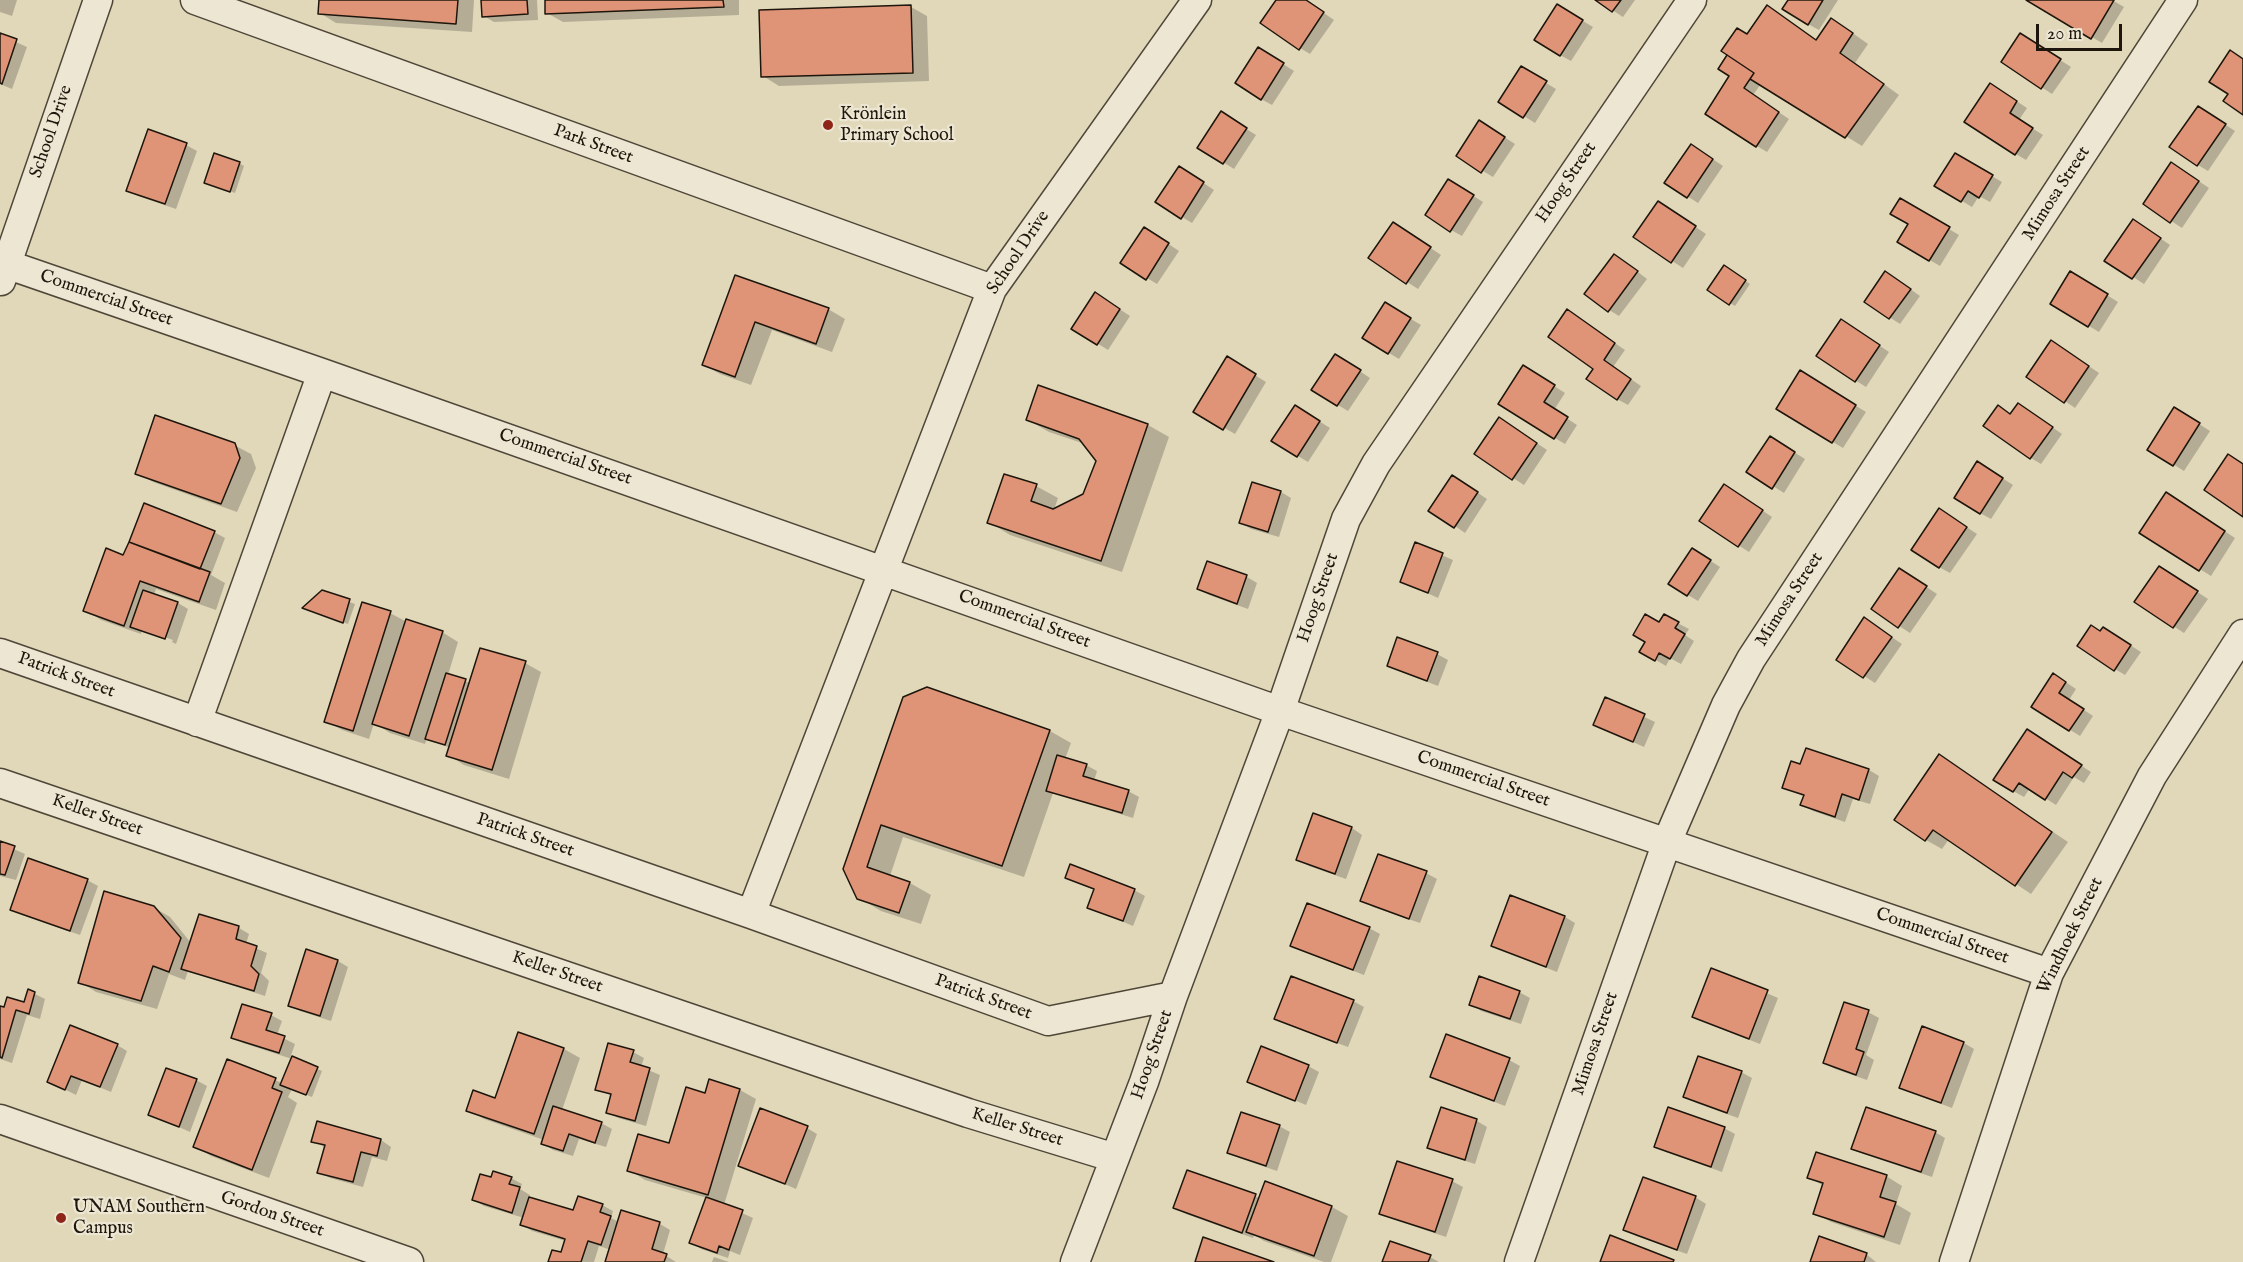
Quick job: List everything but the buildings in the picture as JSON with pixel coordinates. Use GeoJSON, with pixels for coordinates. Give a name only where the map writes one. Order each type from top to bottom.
{"type":"FeatureCollection","features":[{"type":"Feature","properties":{"kind":"street","name":"School Drive"},"geometry":{"type":"LineString","coordinates":[[2,270],[98,0]]}},
{"type":"Feature","properties":{"kind":"street","name":"Park Street"},"geometry":{"type":"LineString","coordinates":[[195,0],[992,289]]}},
{"type":"Feature","properties":{"kind":"street","name":"School Drive"},"geometry":{"type":"LineString","coordinates":[[751,914],[992,289],[1197,0]]}},
{"type":"Feature","properties":{"kind":"street","name":"Hoog Street"},"geometry":{"type":"LineString","coordinates":[[1075,1262],[1144,1082],[1173,996],[1280,711],[1346,519],[1376,464],[1692,0]]}},
{"type":"Feature","properties":{"kind":"street","name":"Mimosa Street"},"geometry":{"type":"LineString","coordinates":[[1519,1262],[1667,842],[1726,705],[1751,659],[2183,0]]}},
{"type":"Feature","properties":{"kind":"street","name":"Commercial Street"},"geometry":{"type":"LineString","coordinates":[[2,270],[322,373],[1280,711],[2049,973]]}},
{"type":"Feature","properties":{"kind":"street"},"geometry":{"type":"LineString","coordinates":[[197,723],[322,373]]}},
{"type":"Feature","properties":{"kind":"street","name":"Windhoek Street"},"geometry":{"type":"LineString","coordinates":[[1954,1262],[2049,973],[2152,776],[2243,634]]}},
{"type":"Feature","properties":{"kind":"street","name":"Patrick Street"},"geometry":{"type":"LineString","coordinates":[[0,652],[197,723],[751,914],[1048,1022],[1173,996]]}},
{"type":"Feature","properties":{"kind":"street","name":"Keller Street"},"geometry":{"type":"LineString","coordinates":[[0,783],[968,1113],[1115,1158]]}},
{"type":"Feature","properties":{"kind":"street","name":"Gordon Street"},"geometry":{"type":"LineString","coordinates":[[0,1119],[409,1262]]}},
{"type":"Feature","properties":{"kind":"place","name":"Krönlein Primary School"},"geometry":{"type":"Point","coordinates":[828,125]}},
{"type":"Feature","properties":{"kind":"place","name":"UNAM Southern Campus"},"geometry":{"type":"Point","coordinates":[61,1218]}}]}
